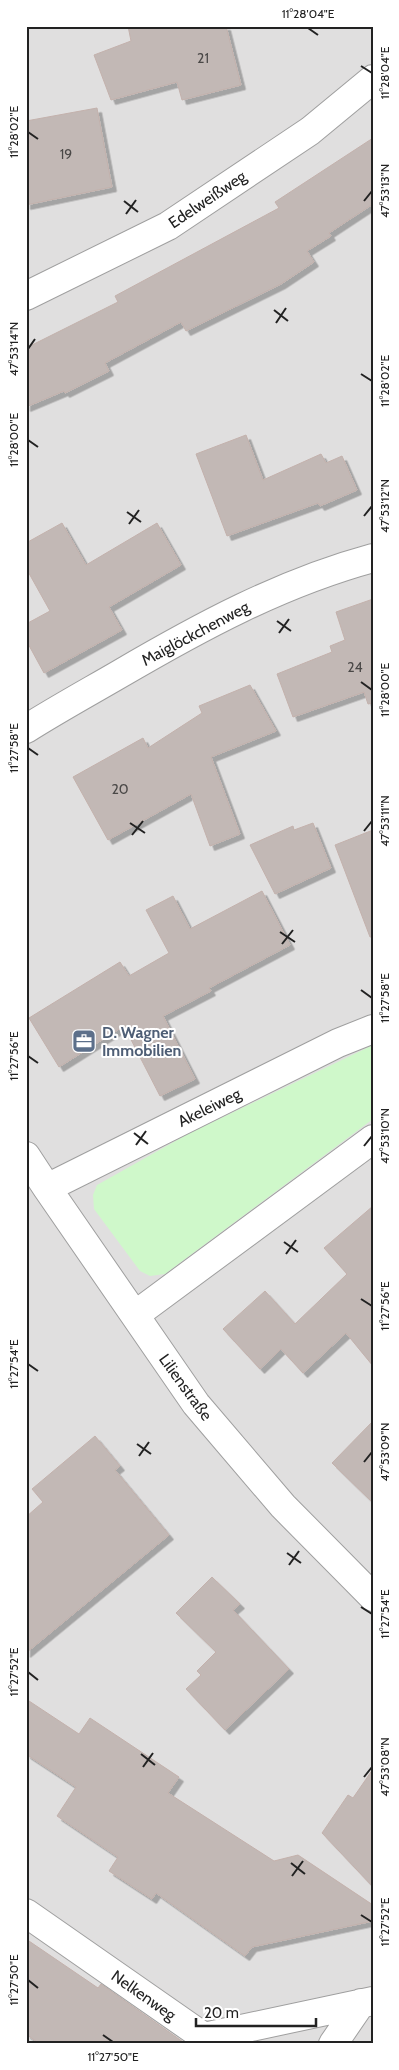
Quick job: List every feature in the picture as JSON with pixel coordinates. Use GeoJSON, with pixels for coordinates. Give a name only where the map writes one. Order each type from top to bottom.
{"type":"FeatureCollection","features":[{"type":"Feature","properties":{"kind":"street","name":"Edelweißweg"},"geometry":{"type":"LineString","coordinates":[[26,296],[168,226],[310,130],[373,79]]}},
{"type":"Feature","properties":{"kind":"street","name":"Maiglöckchenweg"},"geometry":{"type":"LineString","coordinates":[[26,729],[193,631],[264,597],[334,569],[373,558]]}},
{"type":"Feature","properties":{"kind":"street","name":"Akeleiweg"},"geometry":{"type":"LineString","coordinates":[[47,1188],[338,1043],[373,1029]]}},
{"type":"Feature","properties":{"kind":"street"},"geometry":{"type":"LineString","coordinates":[[135,1315],[373,1140]]}},
{"type":"Feature","properties":{"kind":"street","name":"Lilienstraße"},"geometry":{"type":"LineString","coordinates":[[26,1156],[196,1404],[283,1506],[373,1597]]}},
{"type":"Feature","properties":{"kind":"street","name":"Nelkenweg"},"geometry":{"type":"LineString","coordinates":[[26,1912],[204,2036],[367,2002]]}},
{"type":"Feature","properties":{"kind":"street","name":"Nelkenweg"},"geometry":{"type":"LineString","coordinates":[[333,2044],[367,2002]]}},
{"type":"Feature","properties":{"kind":"shaded area"},"geometry":{"type":"Polygon","coordinates":[[[26,26],[373,26],[373,2044],[26,2044],[26,26]]]}},
{"type":"Feature","properties":{"kind":"green space"},"geometry":{"type":"Polygon","coordinates":[[[373,1045],[373,1119],[165,1274],[150,1276],[140,1271],[94,1209],[93,1195],[97,1185],[188,1134],[373,1045]]]}},
{"type":"Feature","properties":{"kind":"building"},"geometry":{"type":"Polygon","coordinates":[[[128,26],[226,26],[241,85],[182,100],[177,82],[111,100],[94,55],[131,41],[128,26]]]}},
{"type":"Feature","properties":{"kind":"building"},"geometry":{"type":"Polygon","coordinates":[[[97,108],[112,187],[26,205],[26,121],[97,108]]]}},
{"type":"Feature","properties":{"kind":"building"},"geometry":{"type":"Polygon","coordinates":[[[373,138],[373,204],[329,233],[331,236],[307,251],[314,262],[281,284],[186,331],[181,322],[105,363],[109,371],[65,393],[64,391],[26,407],[26,348],[118,302],[115,296],[279,208],[275,202],[373,138]]]}},
{"type":"Feature","properties":{"kind":"building"},"geometry":{"type":"Polygon","coordinates":[[[246,435],[263,480],[321,454],[326,463],[342,456],[357,490],[320,506],[318,503],[227,536],[196,454],[246,435]]]}},
{"type":"Feature","properties":{"kind":"building"},"geometry":{"type":"Polygon","coordinates":[[[62,523],[86,565],[157,523],[181,565],[109,607],[122,630],[44,673],[26,640],[26,624],[50,611],[26,568],[26,543],[62,523]]]}},
{"type":"Feature","properties":{"kind":"building"},"geometry":{"type":"Polygon","coordinates":[[[373,599],[373,703],[368,704],[364,692],[293,717],[277,674],[332,652],[330,646],[345,640],[336,612],[373,599]]]}},
{"type":"Feature","properties":{"kind":"building"},"geometry":{"type":"Polygon","coordinates":[[[250,685],[276,731],[211,757],[240,834],[210,846],[191,794],[108,840],[73,777],[143,738],[148,748],[202,713],[199,706],[250,685]]]}},
{"type":"Feature","properties":{"kind":"building"},"geometry":{"type":"Polygon","coordinates":[[[313,823],[331,868],[275,894],[250,845],[293,826],[294,830],[313,823]]]}},
{"type":"Feature","properties":{"kind":"building"},"geometry":{"type":"Polygon","coordinates":[[[373,830],[373,937],[370,937],[335,845],[373,830]]]}},
{"type":"Feature","properties":{"kind":"building"},"geometry":{"type":"Polygon","coordinates":[[[262,891],[290,945],[209,988],[211,991],[163,1016],[195,1079],[160,1096],[124,1026],[59,1067],[29,1018],[120,962],[129,976],[169,953],[146,910],[173,896],[190,929],[262,891]]]}},
{"type":"Feature","properties":{"kind":"building"},"geometry":{"type":"Polygon","coordinates":[[[373,1206],[373,1366],[346,1333],[303,1373],[281,1349],[260,1369],[223,1329],[265,1291],[295,1324],[347,1274],[324,1248],[373,1206]]]}},
{"type":"Feature","properties":{"kind":"building"},"geometry":{"type":"Polygon","coordinates":[[[373,1421],[373,1503],[332,1463],[373,1421]]]}},
{"type":"Feature","properties":{"kind":"building"},"geometry":{"type":"Polygon","coordinates":[[[95,1436],[120,1466],[115,1470],[169,1535],[26,1653],[26,1517],[43,1502],[32,1489],[95,1436]]]}},
{"type":"Feature","properties":{"kind":"building"},"geometry":{"type":"Polygon","coordinates":[[[212,1577],[240,1604],[233,1610],[289,1669],[225,1730],[186,1689],[201,1675],[197,1671],[216,1652],[176,1613],[212,1577]]]}},
{"type":"Feature","properties":{"kind":"building"},"geometry":{"type":"Polygon","coordinates":[[[26,1699],[79,1734],[90,1718],[179,1777],[168,1793],[274,1861],[298,1855],[373,1905],[373,1921],[252,1947],[245,1956],[156,1893],[152,1899],[109,1871],[118,1857],[57,1816],[76,1787],[26,1754],[26,1699]]]}},
{"type":"Feature","properties":{"kind":"building"},"geometry":{"type":"Polygon","coordinates":[[[373,1769],[373,1887],[322,1833],[348,1795],[353,1798],[373,1769]]]}},
{"type":"Feature","properties":{"kind":"building"},"geometry":{"type":"Polygon","coordinates":[[[26,1939],[98,1988],[101,1984],[186,2044],[40,2044],[26,2034],[26,1939]]]}},
{"type":"Feature","properties":{"kind":"place","name":"D. Wagner Immobilien"},"geometry":{"type":"Point","coordinates":[84,1041]}}]}
